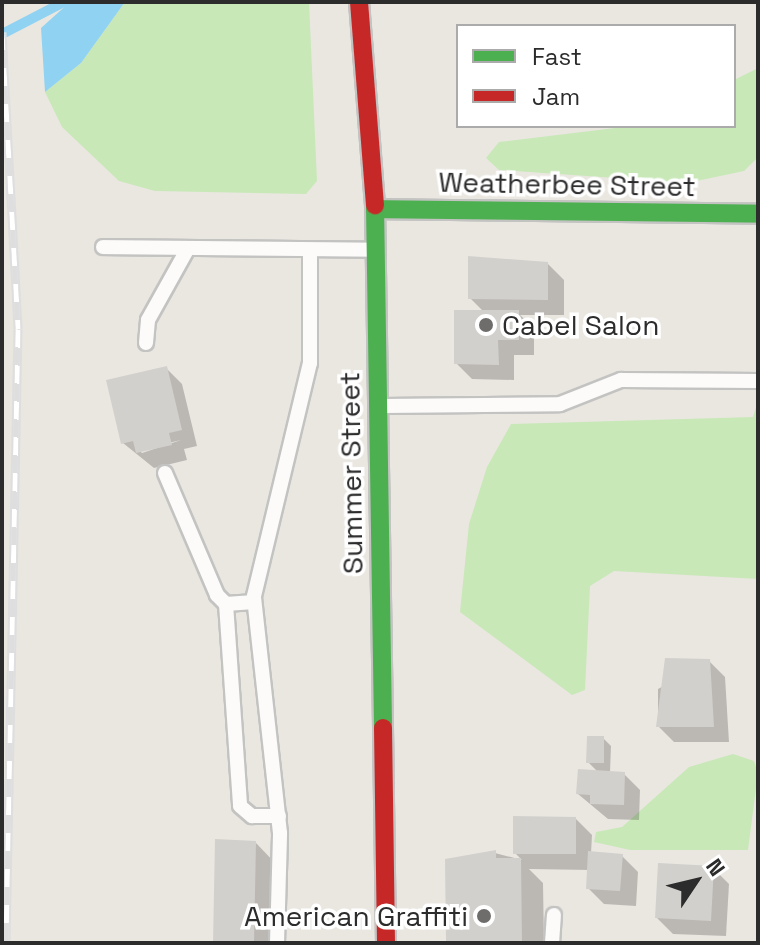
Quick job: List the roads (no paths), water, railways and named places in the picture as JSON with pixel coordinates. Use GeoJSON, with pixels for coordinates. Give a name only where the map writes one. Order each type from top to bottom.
{"type":"FeatureCollection","features":[{"type":"Feature","properties":{"kind":"main road","name":"Summer Street"},"geometry":{"type":"LineString","coordinates":[[359,2],[375,209],[386,943]]}},
{"type":"Feature","properties":{"kind":"main road","name":"Weatherbee Street"},"geometry":{"type":"LineString","coordinates":[[375,209],[758,214]]}},
{"type":"Feature","properties":{"kind":"lane"},"geometry":{"type":"LineString","coordinates":[[103,247],[376,250]]}},
{"type":"Feature","properties":{"kind":"lane"},"geometry":{"type":"LineString","coordinates":[[146,343],[148,320],[188,248]]}},
{"type":"Feature","properties":{"kind":"lane"},"geometry":{"type":"LineString","coordinates":[[277,943],[279,816],[254,602],[310,363],[310,250]]}},
{"type":"Feature","properties":{"kind":"lane"},"geometry":{"type":"LineString","coordinates":[[379,406],[560,404],[621,380],[758,381]]}},
{"type":"Feature","properties":{"kind":"lane"},"geometry":{"type":"LineString","coordinates":[[165,473],[226,604],[240,806],[252,816],[279,816]]}},
{"type":"Feature","properties":{"kind":"lane"},"geometry":{"type":"LineString","coordinates":[[226,604],[254,602]]}},
{"type":"Feature","properties":{"kind":"lane"},"geometry":{"type":"LineString","coordinates":[[552,943],[554,915]]}},
{"type":"Feature","properties":{"kind":"water"},"geometry":{"type":"Polygon","coordinates":[[[70,2],[125,2],[81,63],[45,92],[41,28],[70,2]]]}},
{"type":"Feature","properties":{"kind":"waterway"},"geometry":{"type":"LineString","coordinates":[[2,34],[64,2]]}},
{"type":"Feature","properties":{"kind":"railway"},"geometry":{"type":"LineString","coordinates":[[2,32],[18,329],[6,943]]}},
{"type":"Feature","properties":{"kind":"place","name":"Cabel Salon"},"geometry":{"type":"Point","coordinates":[486,325]}},
{"type":"Feature","properties":{"kind":"place","name":"American Graffiti"},"geometry":{"type":"Point","coordinates":[484,916]}}]}
